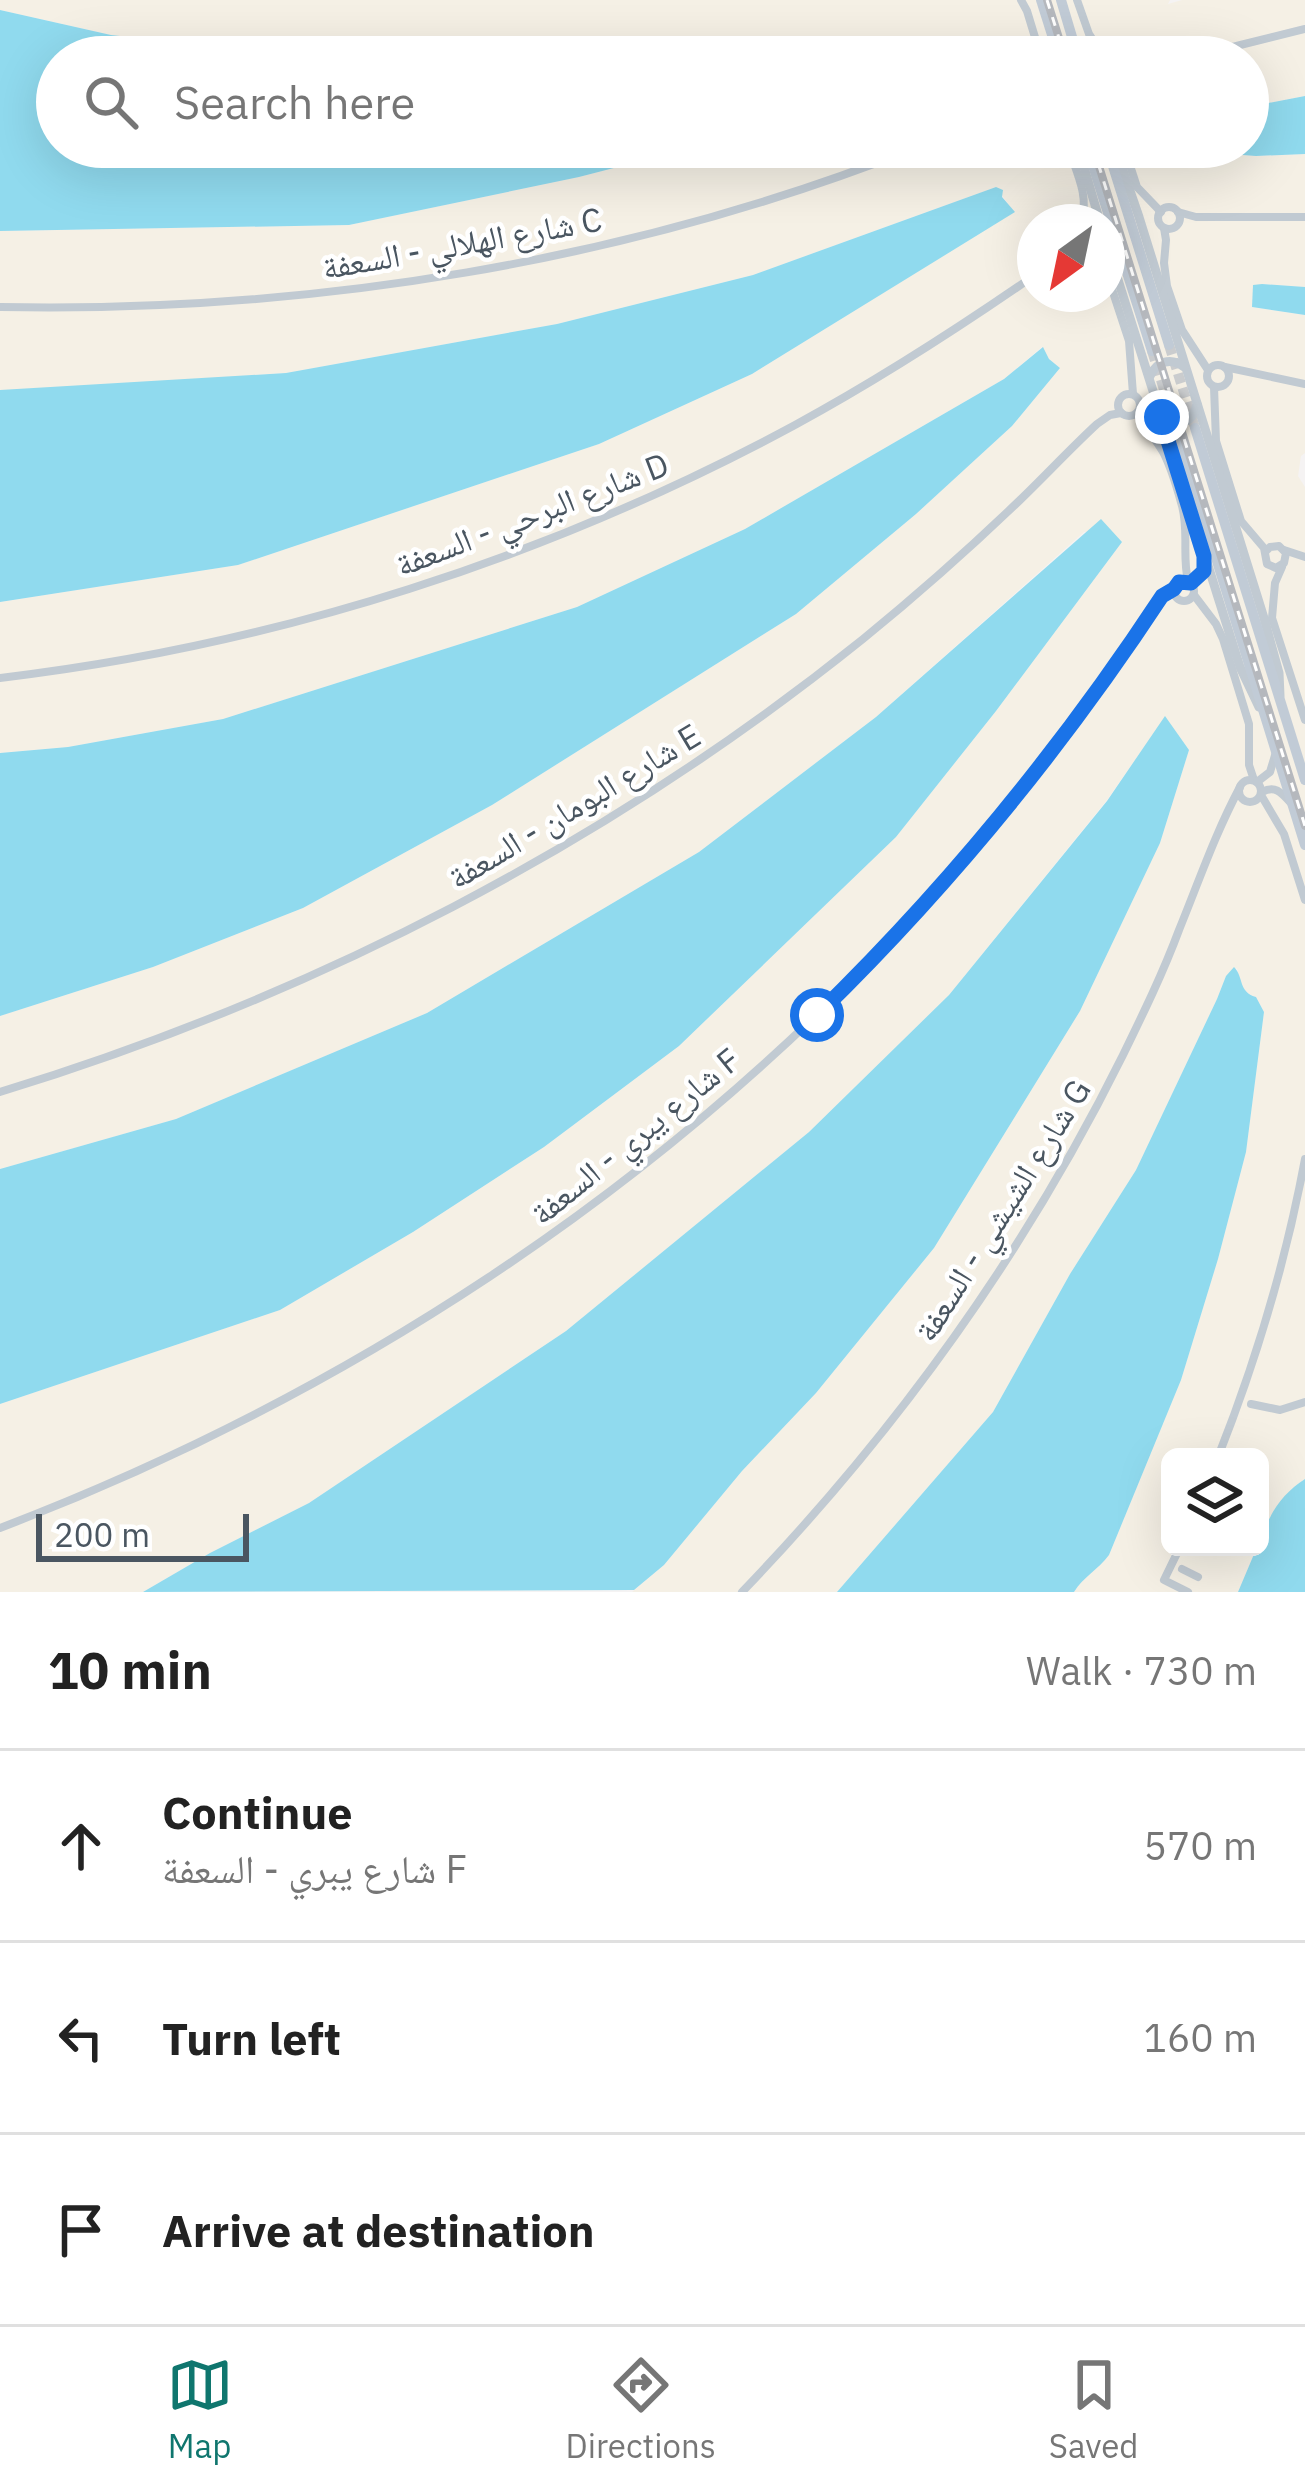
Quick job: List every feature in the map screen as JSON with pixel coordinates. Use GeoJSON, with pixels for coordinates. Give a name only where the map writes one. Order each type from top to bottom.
{"type":"FeatureCollection","features":[{"type":"Feature","properties":{"kind":"main road"},"geometry":{"type":"LineString","coordinates":[[1041,0],[1052,36]]}},
{"type":"Feature","properties":{"kind":"main road"},"geometry":{"type":"LineString","coordinates":[[1061,0],[1072,36]]}},
{"type":"Feature","properties":{"kind":"main road"},"geometry":{"type":"LineString","coordinates":[[1095,168],[1152,351]]}},
{"type":"Feature","properties":{"kind":"main road"},"geometry":{"type":"LineString","coordinates":[[1117,168],[1168,345]]}},
{"type":"Feature","properties":{"kind":"main road"},"geometry":{"type":"LineString","coordinates":[[1195,428],[1305,780]]}},
{"type":"Feature","properties":{"kind":"main road"},"geometry":{"type":"LineString","coordinates":[[1178,431],[1305,845]]}},
{"type":"Feature","properties":{"kind":"street"},"geometry":{"type":"LineString","coordinates":[[1021,0],[1035,36]]}},
{"type":"Feature","properties":{"kind":"street"},"geometry":{"type":"LineString","coordinates":[[1077,0],[1092,36]]}},
{"type":"Feature","properties":{"kind":"street"},"geometry":{"type":"LineString","coordinates":[[1269,38],[1305,29]]}},
{"type":"Feature","properties":{"kind":"street","name":"شارع الهلالي - السعفة C"},"geometry":{"type":"LineString","coordinates":[[0,307],[241,300],[448,274],[687,223],[860,168]]}},
{"type":"Feature","properties":{"kind":"street"},"geometry":{"type":"LineString","coordinates":[[1075,168],[1084,204]]}},
{"type":"Feature","properties":{"kind":"street"},"geometry":{"type":"LineString","coordinates":[[1084,168],[1095,204]]}},
{"type":"Feature","properties":{"kind":"street"},"geometry":{"type":"LineString","coordinates":[[1119,168],[1254,584],[1280,673],[1280,701]]}},
{"type":"Feature","properties":{"kind":"street"},"geometry":{"type":"LineString","coordinates":[[1131,168],[1137,187],[1167,211],[1196,217],[1305,217]]}},
{"type":"Feature","properties":{"kind":"street"},"geometry":{"type":"LineString","coordinates":[[1139,217],[1150,219],[1167,211]]}},
{"type":"Feature","properties":{"kind":"street"},"geometry":{"type":"LineString","coordinates":[[1167,211],[1159,221],[1170,227]]}},
{"type":"Feature","properties":{"kind":"street"},"geometry":{"type":"LineString","coordinates":[[1167,211],[1165,278],[1182,330],[1214,369],[1219,384],[1215,436],[1233,497],[1241,520],[1268,551],[1267,564],[1278,566]]}},
{"type":"Feature","properties":{"kind":"street"},"geometry":{"type":"LineString","coordinates":[[1147,242],[1150,233],[1196,217]]}},
{"type":"Feature","properties":{"kind":"street","name":"شارع البرحي - السعفة D"},"geometry":{"type":"LineString","coordinates":[[0,678],[158,654],[287,625],[414,588],[559,536],[680,483],[798,423],[1017,287]]}},
{"type":"Feature","properties":{"kind":"street"},"geometry":{"type":"LineString","coordinates":[[1125,304],[1244,677],[1265,714]]}},
{"type":"Feature","properties":{"kind":"street"},"geometry":{"type":"LineString","coordinates":[[1120,312],[1130,341],[1127,396],[1132,413],[1168,462],[1181,503],[1186,530],[1185,590],[1221,634],[1247,716],[1255,781],[1284,834],[1305,900]]}},
{"type":"Feature","properties":{"kind":"street"},"geometry":{"type":"LineString","coordinates":[[1149,380],[1153,370],[1166,361],[1180,364],[1197,377],[1214,369],[1305,384]]}},
{"type":"Feature","properties":{"kind":"street"},"geometry":{"type":"LineString","coordinates":[[1214,369],[1219,384]]}},
{"type":"Feature","properties":{"kind":"street"},"geometry":{"type":"LineString","coordinates":[[1132,413],[1152,408],[1171,423],[1181,423],[1191,418],[1201,392],[1250,373]]}},
{"type":"Feature","properties":{"kind":"street","name":"شارع البومان - السعفة E"},"geometry":{"type":"LineString","coordinates":[[1092,428],[1127,396],[1147,390],[1149,380]]}},
{"type":"Feature","properties":{"kind":"street"},"geometry":{"type":"LineString","coordinates":[[1127,396],[1139,400],[1132,413]]}},
{"type":"Feature","properties":{"kind":"street","name":"شارع البومان - السعفة E"},"geometry":{"type":"LineString","coordinates":[[0,1092],[192,1027],[336,966],[595,828],[739,733],[863,639],[981,537],[1092,428],[1110,415],[1132,413]]}},
{"type":"Feature","properties":{"kind":"street"},"geometry":{"type":"LineString","coordinates":[[1246,560],[1284,550],[1305,558]]}},
{"type":"Feature","properties":{"kind":"street"},"geometry":{"type":"LineString","coordinates":[[1284,550],[1271,609],[1305,721]]}},
{"type":"Feature","properties":{"kind":"street"},"geometry":{"type":"LineString","coordinates":[[1185,590],[1204,571],[1204,556]]}},
{"type":"Feature","properties":{"kind":"street"},"geometry":{"type":"LineString","coordinates":[[1254,584],[1261,571],[1305,558]]}},
{"type":"Feature","properties":{"kind":"street"},"geometry":{"type":"LineString","coordinates":[[1185,590],[1208,588],[1216,595]]}},
{"type":"Feature","properties":{"kind":"street","name":"شارع يبري - السعفة F"},"geometry":{"type":"LineString","coordinates":[[0,1528],[185,1450],[323,1380],[498,1272],[664,1150],[817,1015],[942,885],[1057,746],[1156,603],[1162,596],[1185,590]]}},
{"type":"Feature","properties":{"kind":"street"},"geometry":{"type":"LineString","coordinates":[[1271,815],[1247,801],[1241,785],[1270,772],[1276,750]]}},
{"type":"Feature","properties":{"kind":"street","name":"شارع الشيشي - السعفة G"},"geometry":{"type":"LineString","coordinates":[[742,1592],[880,1435],[977,1304],[1030,1222],[1139,1022],[1250,764]]}},
{"type":"Feature","properties":{"kind":"street"},"geometry":{"type":"LineString","coordinates":[[1228,807],[1271,789],[1293,806]]}},
{"type":"Feature","properties":{"kind":"street"},"geometry":{"type":"LineString","coordinates":[[1221,1448],[1265,1322],[1305,1160]]}},
{"type":"Feature","properties":{"kind":"street"},"geometry":{"type":"LineString","coordinates":[[1251,1404],[1274,1410],[1305,1402]]}},
{"type":"Feature","properties":{"kind":"street"},"geometry":{"type":"LineString","coordinates":[[1176,1556],[1164,1580],[1188,1592]]}},
{"type":"Feature","properties":{"kind":"street"},"geometry":{"type":"LineString","coordinates":[[1181,1569],[1198,1577]]}},
{"type":"Feature","properties":{"kind":"sand"},"geometry":{"type":"Polygon","coordinates":[[[0,0],[1170,0],[1168,4],[1305,0],[1305,96],[1269,103],[1269,36],[120,36],[0,10],[0,0]]]}},
{"type":"Feature","properties":{"kind":"sand"},"geometry":{"type":"Polygon","coordinates":[[[1305,154],[1305,287],[1262,284],[1252,307],[1305,315],[1305,453],[1298,476],[1305,487],[1305,1479],[1283,1499],[1269,1523],[1269,1448],[1161,1448],[1161,1556],[1253,1556],[1238,1592],[1074,1592],[1109,1555],[1181,1380],[1246,1152],[1264,1012],[1242,986],[1237,968],[1226,976],[1136,1170],[1070,1274],[993,1412],[837,1592],[632,1592],[664,1565],[742,1471],[816,1393],[934,1248],[1080,1011],[1160,843],[1189,750],[1165,717],[1107,800],[949,995],[809,1132],[566,1331],[309,1503],[143,1592],[0,1592],[0,1404],[280,1310],[544,1147],[679,1046],[896,837],[1122,542],[1109,530],[1084,532],[876,717],[699,852],[427,1013],[176,1119],[0,1169],[0,1016],[153,967],[303,908],[492,805],[796,614],[1012,426],[1060,368],[1042,347],[1004,379],[745,529],[577,607],[223,719],[68,747],[0,753],[0,602],[238,565],[599,444],[752,374],[1014,212],[996,187],[753,275],[557,324],[286,373],[13,391],[0,390],[0,231],[349,225],[614,168],[1269,168],[1269,155],[1305,154]]]}},
{"type":"Feature","properties":{"kind":"water"},"geometry":{"type":"Polygon","coordinates":[[[0,10],[120,36],[36,36],[36,168],[614,168],[349,225],[0,231],[0,10]]]}},
{"type":"Feature","properties":{"kind":"water"},"geometry":{"type":"Polygon","coordinates":[[[1305,96],[1305,154],[1269,155],[1269,103],[1305,96]]]}},
{"type":"Feature","properties":{"kind":"water"},"geometry":{"type":"Polygon","coordinates":[[[996,187],[1003,190],[1002,197],[1015,212],[752,374],[599,444],[238,565],[0,602],[0,390],[286,373],[557,324],[753,275],[996,187]]]}},
{"type":"Feature","properties":{"kind":"water"},"geometry":{"type":"Polygon","coordinates":[[[1253,285],[1305,287],[1305,315],[1252,307],[1253,285]]]}},
{"type":"Feature","properties":{"kind":"water"},"geometry":{"type":"Polygon","coordinates":[[[1043,347],[1060,368],[1012,426],[796,614],[492,805],[303,908],[153,967],[0,1016],[0,753],[68,747],[223,719],[577,607],[745,529],[1004,379],[1043,347]]]}},
{"type":"Feature","properties":{"kind":"water"},"geometry":{"type":"Polygon","coordinates":[[[1101,519],[1122,542],[896,837],[679,1046],[544,1147],[280,1310],[0,1404],[0,1169],[176,1119],[427,1013],[699,852],[876,717],[1101,519]]]}},
{"type":"Feature","properties":{"kind":"water"},"geometry":{"type":"Polygon","coordinates":[[[1165,716],[1189,750],[1160,843],[1080,1011],[934,1248],[816,1393],[742,1471],[664,1565],[634,1590],[143,1592],[309,1503],[566,1331],[809,1132],[949,995],[1107,801],[1165,716]]]}},
{"type":"Feature","properties":{"kind":"water"},"geometry":{"type":"Polygon","coordinates":[[[1234,967],[1264,1012],[1246,1152],[1181,1380],[1109,1555],[1074,1592],[837,1592],[993,1412],[1070,1274],[1136,1170],[1234,967]]]}},
{"type":"Feature","properties":{"kind":"water"},"geometry":{"type":"Polygon","coordinates":[[[1305,1479],[1305,1592],[1238,1592],[1253,1556],[1269,1556],[1269,1521],[1289,1492],[1305,1479]]]}},
{"type":"Feature","properties":{"kind":"tunnel"},"geometry":{"type":"LineString","coordinates":[[1169,345],[1195,428]]}},
{"type":"Feature","properties":{"kind":"tunnel"},"geometry":{"type":"LineString","coordinates":[[1152,351],[1176,428]]}},
{"type":"Feature","properties":{"kind":"railway"},"geometry":{"type":"LineString","coordinates":[[1047,0],[1058,36]]}},
{"type":"Feature","properties":{"kind":"railway"},"geometry":{"type":"LineString","coordinates":[[1100,168],[1305,826]]}},
{"type":"Feature","properties":{"kind":"route"},"geometry":{"type":"LineString","coordinates":[[817,1015],[942,885],[1029,781],[1162,596],[1179,582],[1191,583],[1201,577],[1204,556],[1159,412],[1162,417]]}}]}
